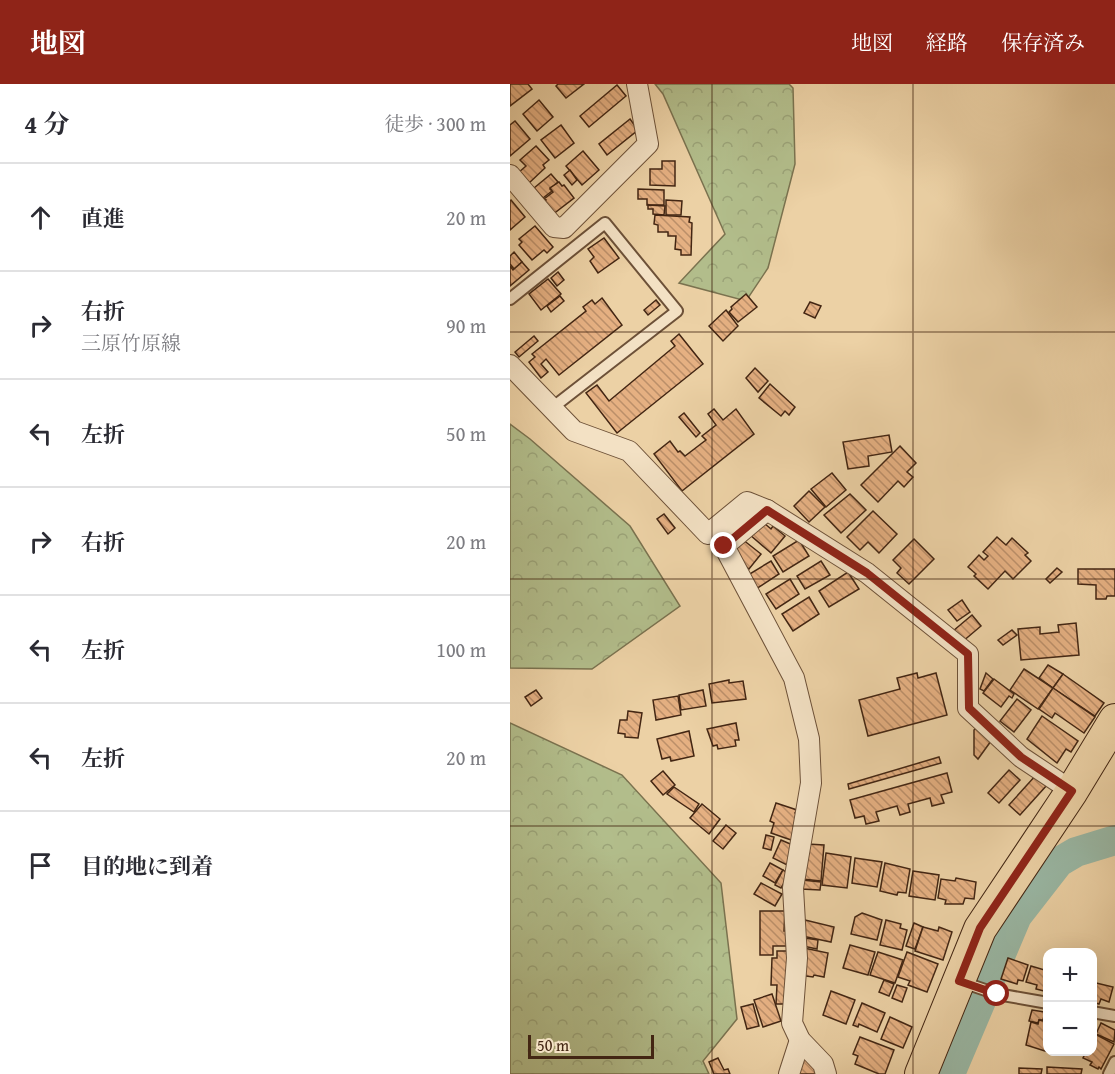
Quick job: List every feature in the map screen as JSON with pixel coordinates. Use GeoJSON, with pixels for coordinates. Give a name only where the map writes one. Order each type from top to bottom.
{"type":"FeatureCollection","features":[{"type":"Feature","properties":{"kind":"main road"},"geometry":{"type":"LineString","coordinates":[[921,1074],[968,984],[980,928],[1072,791],[1115,720]]}},
{"type":"Feature","properties":{"kind":"street"},"geometry":{"type":"LineString","coordinates":[[510,175],[554,227],[564,228],[648,144],[637,84]]}},
{"type":"Feature","properties":{"kind":"street"},"geometry":{"type":"LineString","coordinates":[[510,366],[574,430],[629,451],[708,534],[747,502],[767,510],[867,573],[968,654],[969,708],[1021,757],[1072,791]]}},
{"type":"Feature","properties":{"kind":"street"},"geometry":{"type":"LineString","coordinates":[[767,510],[724,546],[794,678],[809,739],[811,783],[793,888],[797,958],[792,1023],[800,1040],[823,1064],[826,1074]]}},
{"type":"Feature","properties":{"kind":"street"},"geometry":{"type":"LineString","coordinates":[[789,1074],[800,1040]]}},
{"type":"Feature","properties":{"kind":"lane"},"geometry":{"type":"LineString","coordinates":[[510,299],[605,223],[677,311],[552,408]]}},
{"type":"Feature","properties":{"kind":"lane"},"geometry":{"type":"LineString","coordinates":[[968,984],[997,994],[1043,1002]]}},
{"type":"Feature","properties":{"kind":"lane"},"geometry":{"type":"LineString","coordinates":[[1097,1013],[1115,1016]]}},
{"type":"Feature","properties":{"kind":"lane"},"geometry":{"type":"LineString","coordinates":[[1110,1074],[1115,1062]]}},
{"type":"Feature","properties":{"kind":"green space"},"geometry":{"type":"Polygon","coordinates":[[[655,84],[789,84],[793,88],[795,164],[768,268],[746,301],[679,283],[725,234],[663,94],[655,84]]]}},
{"type":"Feature","properties":{"kind":"green space"},"geometry":{"type":"Polygon","coordinates":[[[510,424],[630,526],[680,606],[592,669],[510,668],[510,424]]]}},
{"type":"Feature","properties":{"kind":"green space"},"geometry":{"type":"Polygon","coordinates":[[[510,723],[622,775],[721,883],[737,1019],[703,1061],[709,1074],[510,1074],[510,723]]]}},
{"type":"Feature","properties":{"kind":"building"},"geometry":{"type":"Polygon","coordinates":[[[510,84],[528,84],[532,89],[510,106],[510,84]]]}},
{"type":"Feature","properties":{"kind":"building"},"geometry":{"type":"Polygon","coordinates":[[[558,84],[584,84],[566,98],[556,86],[558,84]]]}},
{"type":"Feature","properties":{"kind":"building"},"geometry":{"type":"Polygon","coordinates":[[[617,85],[626,96],[589,127],[580,116],[617,85]]]}},
{"type":"Feature","properties":{"kind":"building"},"geometry":{"type":"Polygon","coordinates":[[[539,100],[553,117],[537,131],[523,114],[539,100]]]}},
{"type":"Feature","properties":{"kind":"building"},"geometry":{"type":"Polygon","coordinates":[[[630,119],[638,130],[607,155],[599,144],[630,119]]]}},
{"type":"Feature","properties":{"kind":"building"},"geometry":{"type":"Polygon","coordinates":[[[515,121],[530,139],[510,156],[510,125],[515,121]]]}},
{"type":"Feature","properties":{"kind":"building"},"geometry":{"type":"Polygon","coordinates":[[[561,125],[574,143],[555,158],[541,140],[561,125]]]}},
{"type":"Feature","properties":{"kind":"building"},"geometry":{"type":"Polygon","coordinates":[[[536,146],[549,160],[543,165],[545,168],[528,184],[518,173],[526,166],[520,160],[536,146]]]}},
{"type":"Feature","properties":{"kind":"building"},"geometry":{"type":"Polygon","coordinates":[[[583,151],[599,170],[582,185],[566,166],[583,151]]]}},
{"type":"Feature","properties":{"kind":"building"},"geometry":{"type":"Polygon","coordinates":[[[662,161],[675,161],[675,186],[650,185],[650,169],[662,169],[662,161]]]}},
{"type":"Feature","properties":{"kind":"building"},"geometry":{"type":"Polygon","coordinates":[[[570,170],[577,180],[572,185],[564,175],[570,170]]]}},
{"type":"Feature","properties":{"kind":"building"},"geometry":{"type":"Polygon","coordinates":[[[551,174],[558,182],[543,198],[534,188],[551,174]]]}},
{"type":"Feature","properties":{"kind":"building"},"geometry":{"type":"Polygon","coordinates":[[[559,182],[574,198],[552,215],[543,203],[546,200],[544,199],[553,192],[550,188],[559,182]]]}},
{"type":"Feature","properties":{"kind":"building"},"geometry":{"type":"Polygon","coordinates":[[[638,189],[664,190],[664,205],[647,205],[647,199],[638,199],[638,189]]]}},
{"type":"Feature","properties":{"kind":"building"},"geometry":{"type":"Polygon","coordinates":[[[666,200],[682,201],[681,215],[666,215],[666,200]]]}},
{"type":"Feature","properties":{"kind":"building"},"geometry":{"type":"Polygon","coordinates":[[[510,201],[525,217],[510,230],[510,201]]]}},
{"type":"Feature","properties":{"kind":"building"},"geometry":{"type":"Polygon","coordinates":[[[648,205],[665,206],[664,215],[653,214],[653,209],[648,209],[648,205]]]}},
{"type":"Feature","properties":{"kind":"building"},"geometry":{"type":"Polygon","coordinates":[[[655,215],[690,217],[689,222],[692,223],[691,255],[681,255],[681,250],[675,249],[676,236],[668,236],[668,232],[658,232],[658,225],[654,224],[655,215]]]}},
{"type":"Feature","properties":{"kind":"building"},"geometry":{"type":"Polygon","coordinates":[[[535,226],[553,247],[547,253],[544,250],[532,260],[519,245],[522,242],[519,239],[535,226]]]}},
{"type":"Feature","properties":{"kind":"building"},"geometry":{"type":"Polygon","coordinates":[[[604,238],[619,258],[598,273],[590,261],[594,257],[588,249],[604,238]]]}},
{"type":"Feature","properties":{"kind":"building"},"geometry":{"type":"Polygon","coordinates":[[[514,252],[522,262],[514,269],[510,264],[510,256],[514,252]]]}},
{"type":"Feature","properties":{"kind":"building"},"geometry":{"type":"Polygon","coordinates":[[[522,262],[529,270],[510,286],[510,266],[513,270],[522,262]]]}},
{"type":"Feature","properties":{"kind":"building"},"geometry":{"type":"Polygon","coordinates":[[[558,272],[564,280],[557,286],[551,278],[558,272]]]}},
{"type":"Feature","properties":{"kind":"building"},"geometry":{"type":"Polygon","coordinates":[[[548,279],[561,294],[541,310],[529,294],[548,279]]]}},
{"type":"Feature","properties":{"kind":"building"},"geometry":{"type":"Polygon","coordinates":[[[746,294],[757,307],[738,322],[729,312],[731,307],[746,294]]]}},
{"type":"Feature","properties":{"kind":"building"},"geometry":{"type":"Polygon","coordinates":[[[560,296],[564,301],[551,312],[547,306],[560,296]]]}},
{"type":"Feature","properties":{"kind":"building"},"geometry":{"type":"Polygon","coordinates":[[[602,298],[622,325],[559,375],[546,359],[541,364],[548,372],[541,378],[529,362],[535,357],[532,354],[586,311],[583,307],[592,300],[595,304],[602,298]]]}},
{"type":"Feature","properties":{"kind":"building"},"geometry":{"type":"Polygon","coordinates":[[[656,300],[660,305],[648,315],[644,310],[656,300]]]}},
{"type":"Feature","properties":{"kind":"building"},"geometry":{"type":"Polygon","coordinates":[[[810,302],[821,306],[815,318],[804,313],[810,302]]]}},
{"type":"Feature","properties":{"kind":"building"},"geometry":{"type":"Polygon","coordinates":[[[726,310],[738,326],[723,341],[709,326],[726,310]]]}},
{"type":"Feature","properties":{"kind":"building"},"geometry":{"type":"Polygon","coordinates":[[[679,334],[703,364],[617,433],[586,393],[597,385],[609,401],[675,346],[671,341],[679,334]]]}},
{"type":"Feature","properties":{"kind":"building"},"geometry":{"type":"Polygon","coordinates":[[[534,336],[538,341],[519,357],[515,352],[534,336]]]}},
{"type":"Feature","properties":{"kind":"building"},"geometry":{"type":"Polygon","coordinates":[[[755,368],[768,381],[758,392],[746,378],[755,368]]]}},
{"type":"Feature","properties":{"kind":"building"},"geometry":{"type":"Polygon","coordinates":[[[770,384],[795,407],[789,415],[785,411],[781,416],[759,398],[770,384]]]}},
{"type":"Feature","properties":{"kind":"building"},"geometry":{"type":"Polygon","coordinates":[[[714,409],[723,420],[736,409],[754,434],[682,491],[654,454],[670,441],[678,452],[680,451],[685,456],[706,440],[702,436],[716,425],[708,414],[714,409]]]}},
{"type":"Feature","properties":{"kind":"building"},"geometry":{"type":"Polygon","coordinates":[[[684,413],[700,433],[696,437],[679,417],[684,413]]]}},
{"type":"Feature","properties":{"kind":"building"},"geometry":{"type":"Polygon","coordinates":[[[889,435],[892,452],[868,456],[869,466],[848,469],[843,442],[889,435]]]}},
{"type":"Feature","properties":{"kind":"building"},"geometry":{"type":"Polygon","coordinates":[[[900,446],[916,463],[907,472],[913,477],[904,487],[898,481],[878,502],[861,485],[900,446]]]}},
{"type":"Feature","properties":{"kind":"building"},"geometry":{"type":"Polygon","coordinates":[[[832,473],[846,490],[826,507],[811,489],[832,473]]]}},
{"type":"Feature","properties":{"kind":"building"},"geometry":{"type":"Polygon","coordinates":[[[809,491],[825,507],[809,522],[794,506],[809,491]]]}},
{"type":"Feature","properties":{"kind":"building"},"geometry":{"type":"Polygon","coordinates":[[[850,494],[866,510],[841,533],[824,515],[850,494]]]}},
{"type":"Feature","properties":{"kind":"building"},"geometry":{"type":"Polygon","coordinates":[[[873,511],[897,534],[879,553],[868,542],[860,550],[847,537],[873,511]]]}},
{"type":"Feature","properties":{"kind":"building"},"geometry":{"type":"Polygon","coordinates":[[[664,514],[675,528],[668,534],[657,519],[664,514]]]}},
{"type":"Feature","properties":{"kind":"building"},"geometry":{"type":"Polygon","coordinates":[[[764,523],[771,529],[773,526],[785,536],[771,553],[749,534],[764,523]]]}},
{"type":"Feature","properties":{"kind":"building"},"geometry":{"type":"Polygon","coordinates":[[[997,537],[1006,545],[1012,538],[1028,553],[1025,555],[1031,561],[1013,579],[1005,571],[988,589],[968,567],[979,555],[984,560],[988,556],[983,552],[997,537]]]}},
{"type":"Feature","properties":{"kind":"building"},"geometry":{"type":"Polygon","coordinates":[[[742,539],[761,554],[749,569],[730,553],[742,539]]]}},
{"type":"Feature","properties":{"kind":"building"},"geometry":{"type":"Polygon","coordinates":[[[914,539],[934,559],[909,584],[897,573],[901,568],[893,560],[914,539]]]}},
{"type":"Feature","properties":{"kind":"building"},"geometry":{"type":"Polygon","coordinates":[[[799,540],[809,556],[783,572],[773,556],[799,540]]]}},
{"type":"Feature","properties":{"kind":"building"},"geometry":{"type":"Polygon","coordinates":[[[771,561],[779,574],[756,589],[748,575],[771,561]]]}},
{"type":"Feature","properties":{"kind":"building"},"geometry":{"type":"Polygon","coordinates":[[[821,561],[830,575],[805,589],[797,576],[821,561]]]}},
{"type":"Feature","properties":{"kind":"building"},"geometry":{"type":"Polygon","coordinates":[[[1057,568],[1062,572],[1050,583],[1046,579],[1057,568]]]}},
{"type":"Feature","properties":{"kind":"building"},"geometry":{"type":"Polygon","coordinates":[[[1078,569],[1115,569],[1115,596],[1096,599],[1096,585],[1078,584],[1078,569]]]}},
{"type":"Feature","properties":{"kind":"building"},"geometry":{"type":"Polygon","coordinates":[[[848,572],[859,589],[829,607],[819,591],[848,572]]]}},
{"type":"Feature","properties":{"kind":"building"},"geometry":{"type":"Polygon","coordinates":[[[790,579],[799,594],[776,609],[766,594],[790,579]]]}},
{"type":"Feature","properties":{"kind":"building"},"geometry":{"type":"Polygon","coordinates":[[[809,597],[819,614],[793,631],[782,614],[809,597]]]}},
{"type":"Feature","properties":{"kind":"building"},"geometry":{"type":"Polygon","coordinates":[[[962,600],[970,612],[957,621],[948,610],[962,600]]]}},
{"type":"Feature","properties":{"kind":"building"},"geometry":{"type":"Polygon","coordinates":[[[972,615],[981,626],[962,642],[953,631],[972,615]]]}},
{"type":"Feature","properties":{"kind":"building"},"geometry":{"type":"Polygon","coordinates":[[[1076,623],[1079,655],[1021,660],[1018,629],[1040,627],[1040,634],[1059,632],[1058,625],[1076,623]]]}},
{"type":"Feature","properties":{"kind":"building"},"geometry":{"type":"Polygon","coordinates":[[[1012,630],[1017,635],[1003,645],[998,640],[1012,630]]]}},
{"type":"Feature","properties":{"kind":"building"},"geometry":{"type":"Polygon","coordinates":[[[1048,665],[1063,674],[1053,688],[1039,678],[1048,665]]]}},
{"type":"Feature","properties":{"kind":"building"},"geometry":{"type":"Polygon","coordinates":[[[1024,669],[1053,688],[1038,709],[1010,690],[1024,669]]]}},
{"type":"Feature","properties":{"kind":"building"},"geometry":{"type":"Polygon","coordinates":[[[917,673],[918,678],[936,673],[947,715],[868,736],[859,700],[900,689],[897,678],[917,673]]]}},
{"type":"Feature","properties":{"kind":"building"},"geometry":{"type":"Polygon","coordinates":[[[986,673],[993,679],[984,691],[980,689],[986,673]]]}},
{"type":"Feature","properties":{"kind":"building"},"geometry":{"type":"Polygon","coordinates":[[[1063,674],[1104,703],[1095,716],[1053,688],[1063,674]]]}},
{"type":"Feature","properties":{"kind":"building"},"geometry":{"type":"Polygon","coordinates":[[[994,679],[1014,694],[1012,698],[1009,696],[1001,707],[983,693],[994,679]]]}},
{"type":"Feature","properties":{"kind":"building"},"geometry":{"type":"Polygon","coordinates":[[[729,680],[729,683],[743,681],[746,699],[712,703],[709,684],[729,680]]]}},
{"type":"Feature","properties":{"kind":"building"},"geometry":{"type":"Polygon","coordinates":[[[1053,688],[1095,717],[1084,733],[1055,713],[1052,718],[1039,709],[1053,688]]]}},
{"type":"Feature","properties":{"kind":"building"},"geometry":{"type":"Polygon","coordinates":[[[536,690],[542,698],[531,706],[525,697],[536,690]]]}},
{"type":"Feature","properties":{"kind":"building"},"geometry":{"type":"Polygon","coordinates":[[[703,690],[706,706],[681,710],[679,695],[703,690]]]}},
{"type":"Feature","properties":{"kind":"building"},"geometry":{"type":"Polygon","coordinates":[[[678,696],[681,715],[656,720],[653,700],[678,696]]]}},
{"type":"Feature","properties":{"kind":"building"},"geometry":{"type":"Polygon","coordinates":[[[1017,699],[1031,710],[1014,732],[1000,721],[1017,699]]]}},
{"type":"Feature","properties":{"kind":"building"},"geometry":{"type":"Polygon","coordinates":[[[628,711],[642,713],[638,738],[625,737],[625,734],[618,733],[620,720],[627,720],[628,711]]]}},
{"type":"Feature","properties":{"kind":"building"},"geometry":{"type":"Polygon","coordinates":[[[1042,716],[1078,741],[1071,752],[1066,749],[1057,763],[1027,739],[1042,716]]]}},
{"type":"Feature","properties":{"kind":"building"},"geometry":{"type":"Polygon","coordinates":[[[736,723],[739,740],[735,740],[736,746],[718,749],[717,745],[713,746],[707,729],[736,723]]]}},
{"type":"Feature","properties":{"kind":"building"},"geometry":{"type":"Polygon","coordinates":[[[976,728],[991,741],[978,759],[974,755],[974,730],[976,728]]]}},
{"type":"Feature","properties":{"kind":"building"},"geometry":{"type":"Polygon","coordinates":[[[689,731],[694,756],[671,761],[670,757],[662,759],[657,739],[689,731]]]}},
{"type":"Feature","properties":{"kind":"building"},"geometry":{"type":"Polygon","coordinates":[[[939,757],[941,763],[849,789],[848,784],[939,757]]]}},
{"type":"Feature","properties":{"kind":"building"},"geometry":{"type":"Polygon","coordinates":[[[1009,770],[1020,780],[999,803],[988,793],[1009,770]]]}},
{"type":"Feature","properties":{"kind":"building"},"geometry":{"type":"Polygon","coordinates":[[[663,771],[675,785],[663,795],[651,781],[663,771]]]}},
{"type":"Feature","properties":{"kind":"building"},"geometry":{"type":"Polygon","coordinates":[[[947,773],[952,792],[941,795],[944,803],[932,806],[930,798],[908,804],[910,812],[900,815],[897,806],[876,812],[879,821],[866,824],[864,816],[855,818],[850,800],[947,773]]]}},
{"type":"Feature","properties":{"kind":"building"},"geometry":{"type":"Polygon","coordinates":[[[1036,775],[1047,785],[1020,815],[1009,805],[1036,775]]]}},
{"type":"Feature","properties":{"kind":"building"},"geometry":{"type":"Polygon","coordinates":[[[674,787],[699,804],[694,812],[667,794],[674,787]]]}},
{"type":"Feature","properties":{"kind":"building"},"geometry":{"type":"Polygon","coordinates":[[[776,803],[797,810],[795,813],[803,816],[794,841],[771,833],[774,823],[770,821],[776,803]]]}},
{"type":"Feature","properties":{"kind":"building"},"geometry":{"type":"Polygon","coordinates":[[[702,804],[720,819],[709,834],[690,818],[702,804]]]}},
{"type":"Feature","properties":{"kind":"building"},"geometry":{"type":"Polygon","coordinates":[[[726,825],[736,833],[723,849],[713,841],[726,825]]]}},
{"type":"Feature","properties":{"kind":"building"},"geometry":{"type":"Polygon","coordinates":[[[766,835],[774,837],[771,850],[763,848],[766,835]]]}},
{"type":"Feature","properties":{"kind":"building"},"geometry":{"type":"Polygon","coordinates":[[[781,840],[795,846],[791,867],[773,858],[781,840]]]}},
{"type":"Feature","properties":{"kind":"building"},"geometry":{"type":"Polygon","coordinates":[[[807,844],[824,845],[821,881],[802,879],[807,844]]]}},
{"type":"Feature","properties":{"kind":"building"},"geometry":{"type":"Polygon","coordinates":[[[826,853],[851,857],[847,888],[822,885],[826,853]]]}},
{"type":"Feature","properties":{"kind":"building"},"geometry":{"type":"Polygon","coordinates":[[[855,858],[882,862],[877,887],[852,883],[855,858]]]}},
{"type":"Feature","properties":{"kind":"building"},"geometry":{"type":"Polygon","coordinates":[[[770,863],[783,870],[775,883],[763,876],[770,863]]]}},
{"type":"Feature","properties":{"kind":"building"},"geometry":{"type":"Polygon","coordinates":[[[885,863],[910,869],[906,893],[898,892],[897,895],[880,891],[885,863]]]}},
{"type":"Feature","properties":{"kind":"building"},"geometry":{"type":"Polygon","coordinates":[[[783,870],[789,874],[781,888],[775,885],[783,870]]]}},
{"type":"Feature","properties":{"kind":"building"},"geometry":{"type":"Polygon","coordinates":[[[913,871],[939,875],[935,900],[909,896],[913,871]]]}},
{"type":"Feature","properties":{"kind":"building"},"geometry":{"type":"Polygon","coordinates":[[[956,878],[976,882],[974,899],[965,898],[963,904],[945,904],[946,900],[938,898],[941,879],[955,881],[956,878]]]}},
{"type":"Feature","properties":{"kind":"building"},"geometry":{"type":"Polygon","coordinates":[[[802,880],[821,882],[820,890],[801,889],[802,880]]]}},
{"type":"Feature","properties":{"kind":"building"},"geometry":{"type":"Polygon","coordinates":[[[761,883],[782,894],[775,906],[754,894],[761,883]]]}},
{"type":"Feature","properties":{"kind":"building"},"geometry":{"type":"Polygon","coordinates":[[[760,911],[785,911],[784,931],[787,931],[787,946],[773,946],[773,955],[760,955],[760,911]]]}},
{"type":"Feature","properties":{"kind":"building"},"geometry":{"type":"Polygon","coordinates":[[[862,913],[882,920],[877,940],[851,934],[855,917],[862,913]]]}},
{"type":"Feature","properties":{"kind":"building"},"geometry":{"type":"Polygon","coordinates":[[[805,920],[834,927],[831,942],[802,936],[805,920]]]}},
{"type":"Feature","properties":{"kind":"building"},"geometry":{"type":"Polygon","coordinates":[[[886,920],[901,924],[900,928],[907,930],[902,950],[880,945],[886,920]]]}},
{"type":"Feature","properties":{"kind":"building"},"geometry":{"type":"Polygon","coordinates":[[[914,923],[923,927],[915,949],[906,946],[914,923]]]}},
{"type":"Feature","properties":{"kind":"building"},"geometry":{"type":"Polygon","coordinates":[[[923,927],[938,931],[939,927],[952,932],[943,960],[915,951],[923,927]]]}},
{"type":"Feature","properties":{"kind":"building"},"geometry":{"type":"Polygon","coordinates":[[[805,938],[818,940],[817,949],[803,946],[805,938]]]}},
{"type":"Feature","properties":{"kind":"building"},"geometry":{"type":"Polygon","coordinates":[[[850,945],[875,952],[868,975],[843,968],[850,945]]]}},
{"type":"Feature","properties":{"kind":"building"},"geometry":{"type":"Polygon","coordinates":[[[804,948],[828,953],[824,977],[799,975],[804,948]]]}},
{"type":"Feature","properties":{"kind":"building"},"geometry":{"type":"Polygon","coordinates":[[[777,951],[788,951],[786,1004],[776,1004],[777,985],[771,985],[772,958],[777,958],[777,951]]]}},
{"type":"Feature","properties":{"kind":"building"},"geometry":{"type":"Polygon","coordinates":[[[878,952],[903,960],[895,983],[870,975],[878,952]]]}},
{"type":"Feature","properties":{"kind":"building"},"geometry":{"type":"Polygon","coordinates":[[[907,952],[938,964],[927,992],[908,985],[910,981],[898,977],[907,952]]]}},
{"type":"Feature","properties":{"kind":"building"},"geometry":{"type":"Polygon","coordinates":[[[1008,958],[1028,965],[1023,981],[1018,980],[1017,984],[1001,979],[1008,958]]]}},
{"type":"Feature","properties":{"kind":"building"},"geometry":{"type":"Polygon","coordinates":[[[1031,966],[1043,970],[1043,991],[1036,989],[1037,985],[1026,982],[1031,966]]]}},
{"type":"Feature","properties":{"kind":"building"},"geometry":{"type":"Polygon","coordinates":[[[884,980],[894,984],[889,996],[879,992],[884,980]]]}},
{"type":"Feature","properties":{"kind":"building"},"geometry":{"type":"Polygon","coordinates":[[[1097,983],[1113,987],[1109,1002],[1101,999],[1099,1004],[1097,1003],[1097,983]]]}},
{"type":"Feature","properties":{"kind":"building"},"geometry":{"type":"Polygon","coordinates":[[[897,985],[907,988],[902,1002],[892,998],[897,985]]]}},
{"type":"Feature","properties":{"kind":"building"},"geometry":{"type":"Polygon","coordinates":[[[831,991],[855,1000],[846,1024],[823,1015],[831,991]]]}},
{"type":"Feature","properties":{"kind":"building"},"geometry":{"type":"Polygon","coordinates":[[[772,994],[781,1021],[763,1027],[754,1000],[772,994]]]}},
{"type":"Feature","properties":{"kind":"building"},"geometry":{"type":"Polygon","coordinates":[[[862,1003],[885,1013],[877,1032],[859,1024],[858,1027],[853,1025],[862,1003]]]}},
{"type":"Feature","properties":{"kind":"building"},"geometry":{"type":"Polygon","coordinates":[[[753,1004],[759,1026],[747,1029],[741,1007],[753,1004]]]}},
{"type":"Feature","properties":{"kind":"building"},"geometry":{"type":"Polygon","coordinates":[[[1032,1010],[1043,1012],[1043,1020],[1039,1020],[1038,1023],[1029,1021],[1032,1010]]]}},
{"type":"Feature","properties":{"kind":"building"},"geometry":{"type":"Polygon","coordinates":[[[890,1017],[912,1027],[903,1048],[881,1039],[890,1017]]]}},
{"type":"Feature","properties":{"kind":"building"},"geometry":{"type":"Polygon","coordinates":[[[1039,1020],[1043,1021],[1043,1050],[1026,1045],[1031,1022],[1038,1024],[1039,1020]]]}},
{"type":"Feature","properties":{"kind":"building"},"geometry":{"type":"Polygon","coordinates":[[[1101,1023],[1115,1030],[1114,1042],[1097,1034],[1101,1023]]]}},
{"type":"Feature","properties":{"kind":"building"},"geometry":{"type":"Polygon","coordinates":[[[1097,1035],[1114,1044],[1101,1069],[1090,1065],[1092,1062],[1083,1058],[1084,1056],[1097,1056],[1097,1035]]]}},
{"type":"Feature","properties":{"kind":"building"},"geometry":{"type":"Polygon","coordinates":[[[860,1037],[894,1050],[885,1074],[879,1074],[855,1064],[858,1056],[853,1054],[860,1037]]]}},
{"type":"Feature","properties":{"kind":"building"},"geometry":{"type":"Polygon","coordinates":[[[808,1056],[817,1074],[791,1074],[796,1060],[808,1056]]]}},
{"type":"Feature","properties":{"kind":"building"},"geometry":{"type":"Polygon","coordinates":[[[718,1058],[724,1070],[728,1069],[730,1074],[714,1074],[709,1062],[718,1058]]]}},
{"type":"Feature","properties":{"kind":"building"},"geometry":{"type":"Polygon","coordinates":[[[1047,1067],[1082,1069],[1081,1074],[1047,1074],[1047,1067]]]}},
{"type":"Feature","properties":{"kind":"building"},"geometry":{"type":"Polygon","coordinates":[[[1019,1068],[1042,1069],[1041,1074],[1019,1074],[1019,1068]]]}},
{"type":"Feature","properties":{"kind":"waterway"},"geometry":{"type":"LineString","coordinates":[[950,1074],[1017,916],[1059,862],[1076,852],[1115,840]]}},
{"type":"Feature","properties":{"kind":"route"},"geometry":{"type":"LineString","coordinates":[[724,546],[767,510],[867,573],[968,654],[969,708],[1021,757],[1072,791],[980,928],[959,981],[997,994]]}}]}
